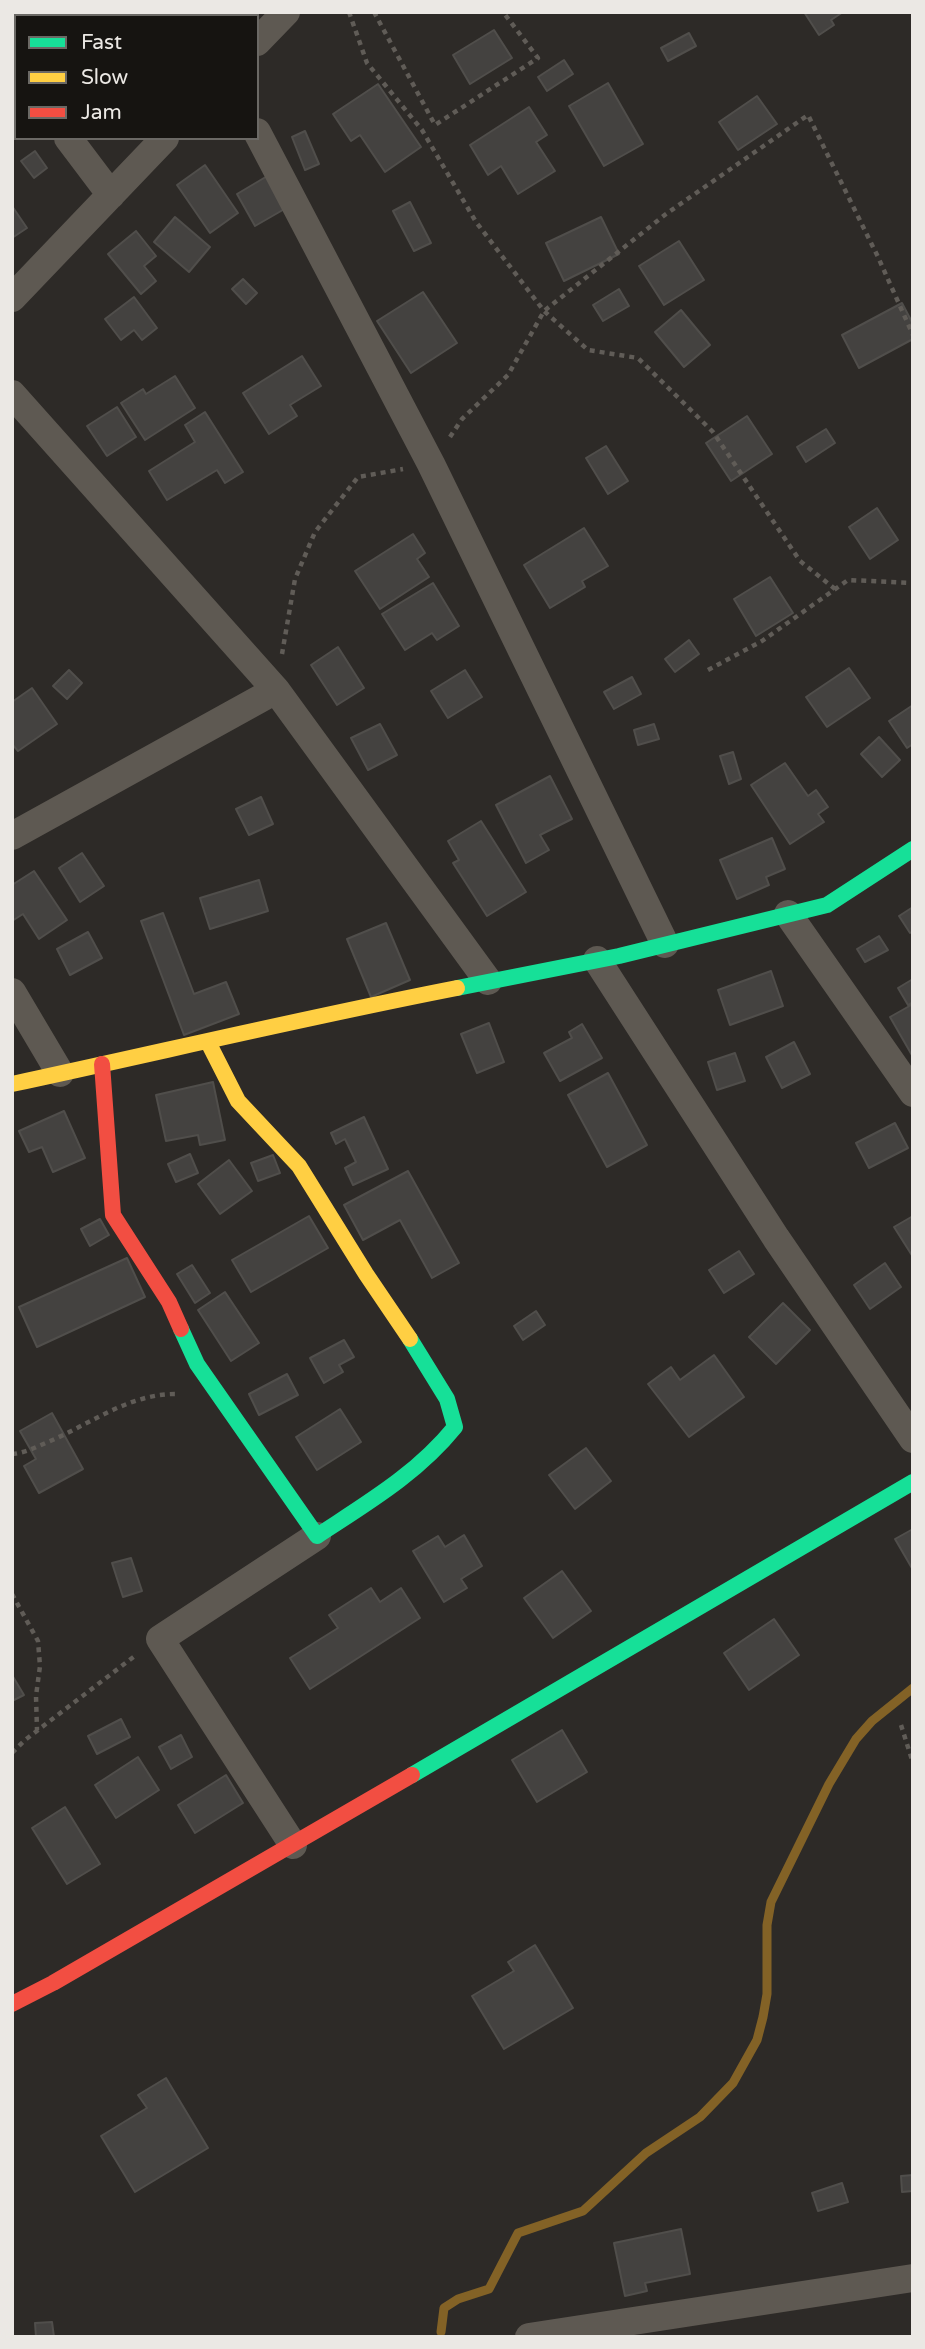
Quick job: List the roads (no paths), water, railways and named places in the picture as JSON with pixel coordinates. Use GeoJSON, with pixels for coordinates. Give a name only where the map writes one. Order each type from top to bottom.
{"type":"FeatureCollection","features":[{"type":"Feature","properties":{"kind":"street"},"geometry":{"type":"LineString","coordinates":[[259,40],[286,12]]}},
{"type":"Feature","properties":{"kind":"street"},"geometry":{"type":"LineString","coordinates":[[259,136],[431,464],[665,944]]}},
{"type":"Feature","properties":{"kind":"street"},"geometry":{"type":"LineString","coordinates":[[70,140],[111,195]]}},
{"type":"Feature","properties":{"kind":"street"},"geometry":{"type":"LineString","coordinates":[[12,298],[163,140]]}},
{"type":"Feature","properties":{"kind":"street"},"geometry":{"type":"LineString","coordinates":[[12,394],[276,690],[488,981]]}},
{"type":"Feature","properties":{"kind":"street"},"geometry":{"type":"LineString","coordinates":[[12,836],[276,690]]}},
{"type":"Feature","properties":{"kind":"street"},"geometry":{"type":"LineString","coordinates":[[12,1084],[208,1042],[303,1018],[597,960],[827,905],[913,849]]}},
{"type":"Feature","properties":{"kind":"street"},"geometry":{"type":"LineString","coordinates":[[788,914],[913,1093]]}},
{"type":"Feature","properties":{"kind":"street"},"geometry":{"type":"LineString","coordinates":[[597,960],[776,1238],[913,1439]]}},
{"type":"Feature","properties":{"kind":"street"},"geometry":{"type":"LineString","coordinates":[[12,992],[61,1073]]}},
{"type":"Feature","properties":{"kind":"street"},"geometry":{"type":"LineString","coordinates":[[208,1042],[238,1101],[299,1166],[373,1285],[428,1364],[447,1399],[455,1427],[422,1465],[160,1639],[293,1845]]}},
{"type":"Feature","properties":{"kind":"street"},"geometry":{"type":"LineString","coordinates":[[102,1064],[113,1215],[169,1302],[197,1364],[317,1536]]}},
{"type":"Feature","properties":{"kind":"street"},"geometry":{"type":"LineString","coordinates":[[12,2004],[293,1845],[913,1482]]}},
{"type":"Feature","properties":{"kind":"street"},"geometry":{"type":"LineString","coordinates":[[529,2337],[913,2278]]}},
{"type":"Feature","properties":{"kind":"waterway"},"geometry":{"type":"LineString","coordinates":[[441,2332],[444,2308],[458,2299],[489,2289],[518,2233],[583,2211],[646,2153],[700,2117],[733,2083],[757,2040],[763,2017],[767,1994],[767,1925],[771,1902],[829,1784],[856,1739],[872,1721],[913,1688]]}}]}
